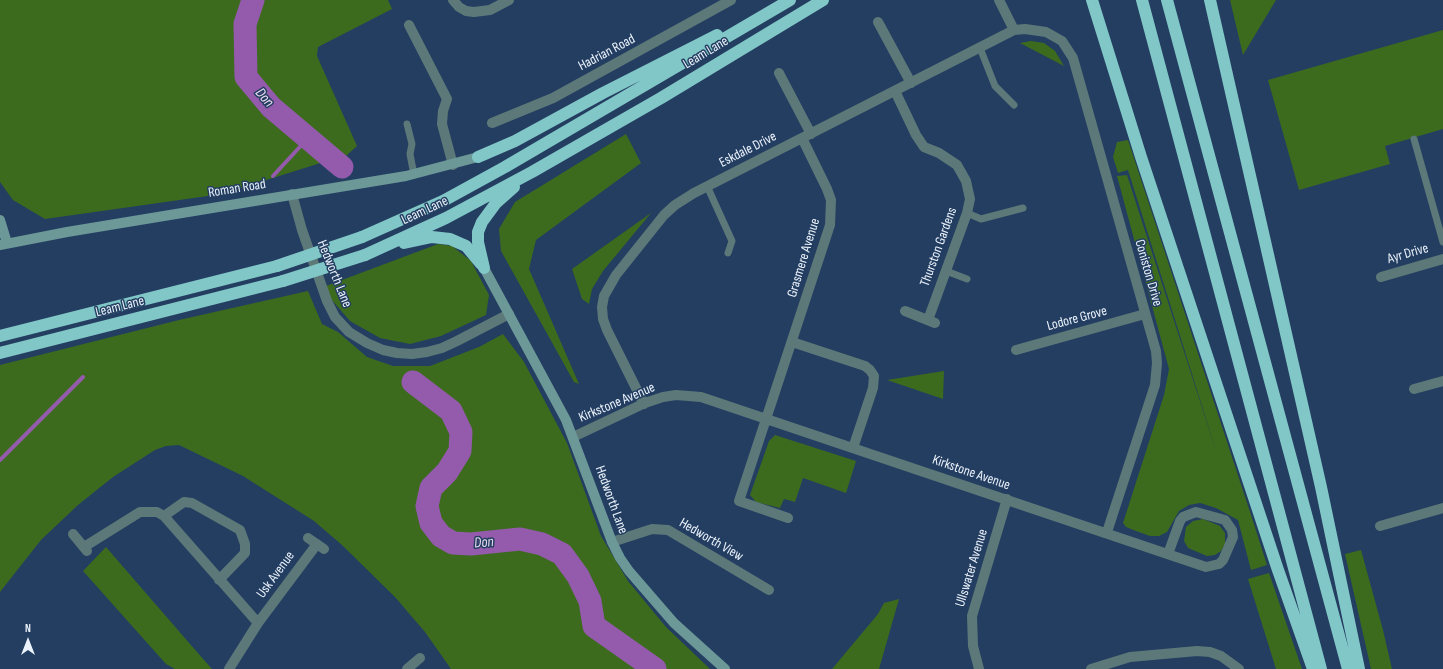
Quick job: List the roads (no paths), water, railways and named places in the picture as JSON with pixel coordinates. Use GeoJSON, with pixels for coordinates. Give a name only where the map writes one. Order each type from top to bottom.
{"type":"FeatureCollection","features":[{"type":"Feature","properties":{"kind":"highway"},"geometry":{"type":"LineString","coordinates":[[478,157],[515,141],[664,61],[789,0]]}},
{"type":"Feature","properties":{"kind":"highway","name":"Leam Lane"},"geometry":{"type":"LineString","coordinates":[[0,336],[277,266],[362,237],[443,201],[505,167],[789,0]]}},
{"type":"Feature","properties":{"kind":"highway","name":"Leam Lane"},"geometry":{"type":"LineString","coordinates":[[0,353],[283,281],[365,255],[446,218],[532,172],[661,98],[823,0]]}},
{"type":"Feature","properties":{"kind":"highway"},"geometry":{"type":"LineString","coordinates":[[1092,0],[1141,157],[1278,570],[1313,669]]}},
{"type":"Feature","properties":{"kind":"highway"},"geometry":{"type":"LineString","coordinates":[[1142,0],[1321,669]]}},
{"type":"Feature","properties":{"kind":"highway"},"geometry":{"type":"LineString","coordinates":[[1167,0],[1348,669]]}},
{"type":"Feature","properties":{"kind":"highway"},"geometry":{"type":"LineString","coordinates":[[1210,0],[1324,501],[1359,669]]}},
{"type":"Feature","properties":{"kind":"highway"},"geometry":{"type":"LineString","coordinates":[[484,268],[478,242],[478,232],[482,222],[496,203],[532,172]]}},
{"type":"Feature","properties":{"kind":"highway"},"geometry":{"type":"LineString","coordinates":[[384,246],[432,237],[450,239],[466,246],[484,268]]}},
{"type":"Feature","properties":{"kind":"street"},"geometry":{"type":"LineString","coordinates":[[453,0],[459,7],[474,12],[490,10],[509,0]]}},
{"type":"Feature","properties":{"kind":"street","name":"Hadrian Road"},"geometry":{"type":"LineString","coordinates":[[492,123],[552,98],[731,0]]}},
{"type":"Feature","properties":{"kind":"street"},"geometry":{"type":"LineString","coordinates":[[999,0],[1014,30]]}},
{"type":"Feature","properties":{"kind":"street"},"geometry":{"type":"LineString","coordinates":[[878,22],[911,83]]}},
{"type":"Feature","properties":{"kind":"street"},"geometry":{"type":"LineString","coordinates":[[409,25],[446,99],[442,124],[453,165]]}},
{"type":"Feature","properties":{"kind":"street","name":"Eskdale Drive"},"geometry":{"type":"LineString","coordinates":[[644,404],[603,319],[602,307],[604,296],[616,275],[664,215],[684,198],[706,186],[1014,30],[1025,29],[1046,32]]}},
{"type":"Feature","properties":{"kind":"street","name":"Coniston Drive"},"geometry":{"type":"LineString","coordinates":[[1046,32],[1062,41],[1073,58],[1156,351],[1154,385],[1107,532]]}},
{"type":"Feature","properties":{"kind":"street","name":"Grasmere Avenue"},"geometry":{"type":"LineString","coordinates":[[766,418],[830,225],[831,213],[827,188],[807,136],[779,73]]}},
{"type":"Feature","properties":{"kind":"street","name":"Thurston Gardens"},"geometry":{"type":"LineString","coordinates":[[895,91],[916,135],[924,147],[939,153],[957,165],[966,181],[970,199],[967,213],[946,271],[931,321],[905,311]]}},
{"type":"Feature","properties":{"kind":"street","name":"Roman Road"},"geometry":{"type":"LineString","coordinates":[[3,244],[414,174],[453,165],[478,157]]}},
{"type":"Feature","properties":{"kind":"street","name":"Hedworth Lane"},"geometry":{"type":"LineString","coordinates":[[292,194],[302,230],[327,302],[335,317],[349,332],[367,343],[383,350],[398,353],[412,354],[427,352],[452,344],[509,314]]}},
{"type":"Feature","properties":{"kind":"street"},"geometry":{"type":"LineString","coordinates":[[0,220],[3,244]]}},
{"type":"Feature","properties":{"kind":"street","name":"Ayr Drive"},"geometry":{"type":"LineString","coordinates":[[1381,277],[1443,259]]}},
{"type":"Feature","properties":{"kind":"street","name":"Hedworth Lane"},"geometry":{"type":"LineString","coordinates":[[484,268],[566,420],[612,542],[629,571],[674,623],[724,669]]}},
{"type":"Feature","properties":{"kind":"street","name":"Lodore Grove"},"geometry":{"type":"LineString","coordinates":[[1016,350],[1145,314]]}},
{"type":"Feature","properties":{"kind":"street"},"geometry":{"type":"LineString","coordinates":[[792,342],[865,366],[874,376],[873,388],[853,448]]}},
{"type":"Feature","properties":{"kind":"street"},"geometry":{"type":"LineString","coordinates":[[1414,389],[1443,381]]}},
{"type":"Feature","properties":{"kind":"street","name":"Kirkstone Avenue"},"geometry":{"type":"LineString","coordinates":[[573,437],[644,404],[663,397],[690,395],[701,397],[766,418],[1107,532],[1168,554],[1206,567],[1219,564],[1223,560],[1233,537],[1232,530],[1224,520],[1202,512],[1196,512],[1183,517],[1180,521],[1168,554]]}},
{"type":"Feature","properties":{"kind":"street"},"geometry":{"type":"LineString","coordinates":[[766,418],[739,501],[788,518]]}},
{"type":"Feature","properties":{"kind":"street","name":"Ullswater Avenue"},"geometry":{"type":"LineString","coordinates":[[979,669],[973,646],[972,616],[1007,499]]}},
{"type":"Feature","properties":{"kind":"street"},"geometry":{"type":"LineString","coordinates":[[73,534],[86,549],[140,512],[157,512],[164,516],[184,502],[192,503],[240,530],[245,544],[245,553],[219,580]]}},
{"type":"Feature","properties":{"kind":"street"},"geometry":{"type":"LineString","coordinates":[[1380,526],[1443,508]]}},
{"type":"Feature","properties":{"kind":"street","name":"Usk Avenue"},"geometry":{"type":"LineString","coordinates":[[164,516],[258,623]]}},
{"type":"Feature","properties":{"kind":"street","name":"Hedworth View"},"geometry":{"type":"LineString","coordinates":[[612,542],[652,529],[668,530],[769,590]]}},
{"type":"Feature","properties":{"kind":"street","name":"Usk Avenue"},"geometry":{"type":"LineString","coordinates":[[229,669],[258,623],[320,546],[308,538]]}},
{"type":"Feature","properties":{"kind":"street"},"geometry":{"type":"LineString","coordinates":[[1091,669],[1130,658],[1197,651],[1210,652],[1221,656],[1239,669]]}},
{"type":"Feature","properties":{"kind":"street"},"geometry":{"type":"LineString","coordinates":[[408,669],[420,658]]}},
{"type":"Feature","properties":{"kind":"lane"},"geometry":{"type":"LineString","coordinates":[[980,48],[995,86],[1014,104]]}},
{"type":"Feature","properties":{"kind":"lane"},"geometry":{"type":"LineString","coordinates":[[407,124],[412,144],[410,154],[414,174]]}},
{"type":"Feature","properties":{"kind":"lane"},"geometry":{"type":"LineString","coordinates":[[1414,139],[1443,242]]}},
{"type":"Feature","properties":{"kind":"lane"},"geometry":{"type":"LineString","coordinates":[[706,186],[732,241],[728,253]]}},
{"type":"Feature","properties":{"kind":"lane"},"geometry":{"type":"LineString","coordinates":[[967,213],[981,219],[1023,208]]}},
{"type":"Feature","properties":{"kind":"lane"},"geometry":{"type":"LineString","coordinates":[[946,271],[967,279]]}},
{"type":"Feature","properties":{"kind":"waterway","name":"Don"},"geometry":{"type":"LineString","coordinates":[[253,0],[245,24],[246,77],[271,107],[342,167]]}},
{"type":"Feature","properties":{"kind":"waterway"},"geometry":{"type":"LineString","coordinates":[[273,176],[308,138]]}},
{"type":"Feature","properties":{"kind":"waterway"},"geometry":{"type":"LineString","coordinates":[[0,460],[83,377]]}},
{"type":"Feature","properties":{"kind":"waterway","name":"Don"},"geometry":{"type":"LineString","coordinates":[[413,382],[451,411],[461,432],[460,451],[447,472],[431,488],[427,506],[431,523],[441,536],[453,543],[471,544],[520,539],[542,544],[562,554],[578,576],[590,601],[594,626],[655,669]]}}]}
